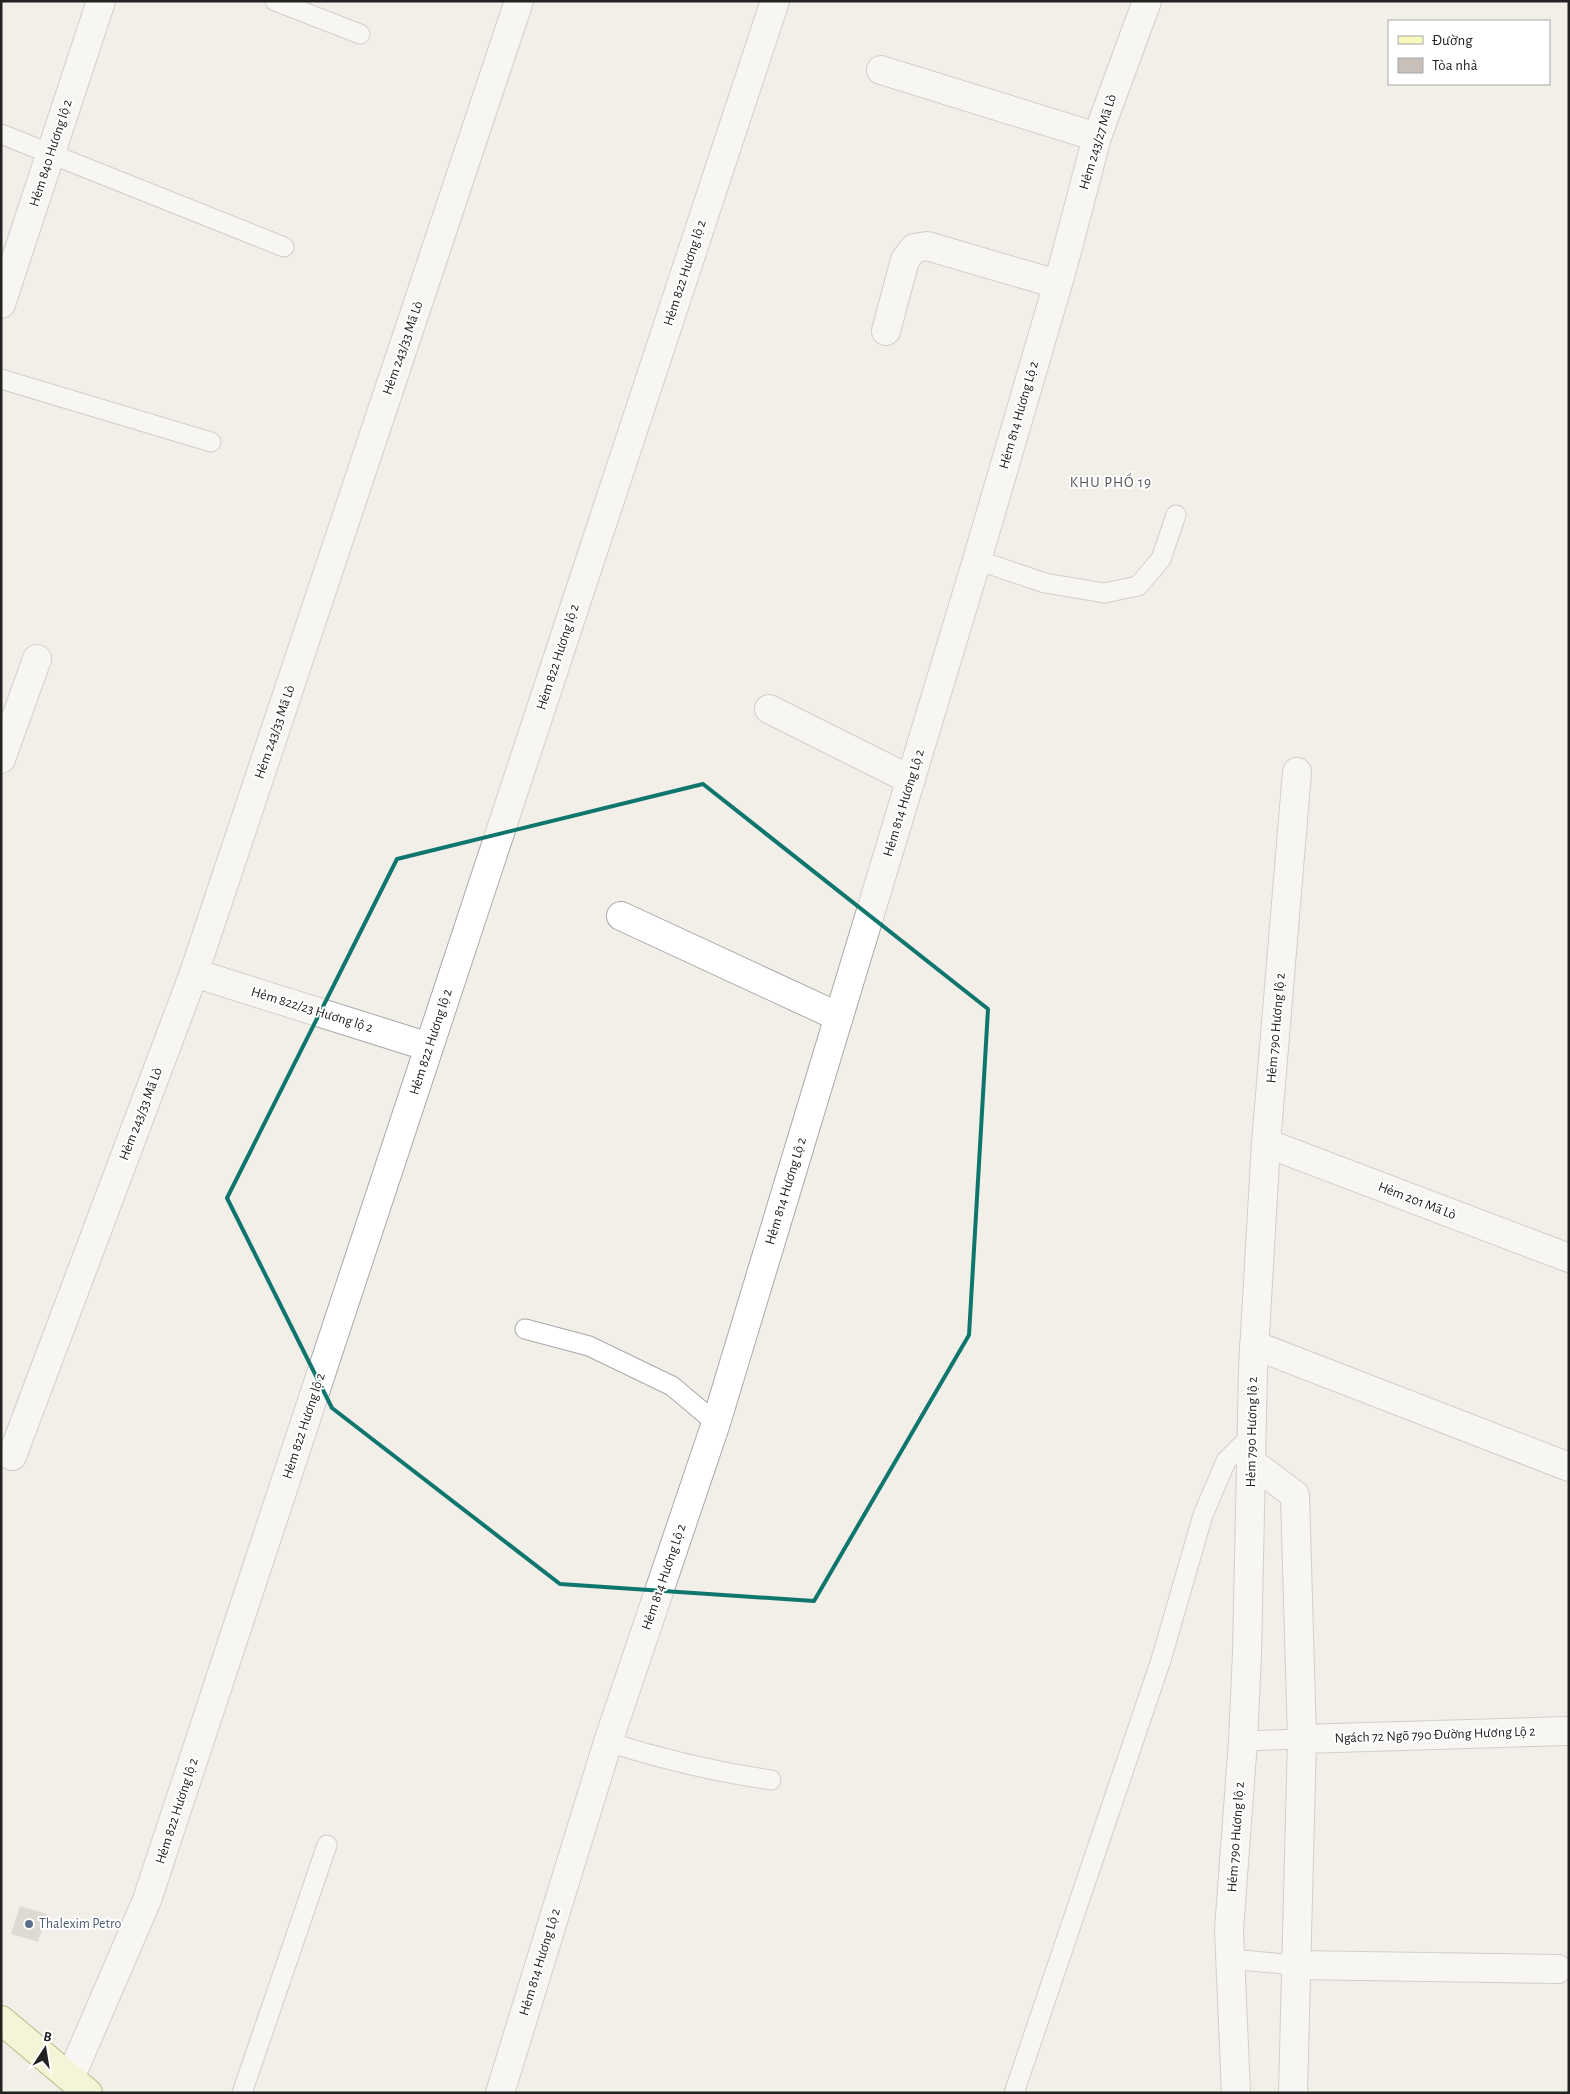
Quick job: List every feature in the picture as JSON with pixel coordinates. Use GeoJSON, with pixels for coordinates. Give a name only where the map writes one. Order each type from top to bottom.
{"type":"FeatureCollection","features":[{"type":"Feature","properties":{"kind":"main road"},"geometry":{"type":"LineString","coordinates":[[1,2020],[79,2084]]}},
{"type":"Feature","properties":{"kind":"street","name":"Hẻm 840 Hương lộ 2"},"geometry":{"type":"LineString","coordinates":[[1,304],[101,1]]}},
{"type":"Feature","properties":{"kind":"street","name":"Hẻm 243/33 Mã Lò"},"geometry":{"type":"LineString","coordinates":[[12,1456],[194,973],[520,1]]}},
{"type":"Feature","properties":{"kind":"street","name":"Hẻm 822 Hương lộ 2"},"geometry":{"type":"LineString","coordinates":[[79,2084],[147,1900],[775,1]]}},
{"type":"Feature","properties":{"kind":"street","name":"Hẻm 243/27 Mã Lò"},"geometry":{"type":"LineString","coordinates":[[1057,284],[1097,137],[1140,3]]}},
{"type":"Feature","properties":{"kind":"street"},"geometry":{"type":"LineString","coordinates":[[881,70],[1097,137]]}},
{"type":"Feature","properties":{"kind":"street"},"geometry":{"type":"LineString","coordinates":[[886,331],[905,260],[914,248],[927,246],[1057,284]]}},
{"type":"Feature","properties":{"kind":"street","name":"Hẻm 814 Hương Lộ 2"},"geometry":{"type":"LineString","coordinates":[[500,2093],[608,1742],[716,1423],[977,560],[1057,284]]}},
{"type":"Feature","properties":{"kind":"street"},"geometry":{"type":"LineString","coordinates":[[1,759],[37,658]]}},
{"type":"Feature","properties":{"kind":"street"},"geometry":{"type":"LineString","coordinates":[[769,709],[911,780]]}},
{"type":"Feature","properties":{"kind":"street","name":"Hẻm 790 Hương lộ 2"},"geometry":{"type":"LineString","coordinates":[[1236,2093],[1230,1930],[1243,1740],[1254,1345],[1266,1143],[1297,772]]}},
{"type":"Feature","properties":{"kind":"street"},"geometry":{"type":"LineString","coordinates":[[621,916],[839,1017]]}},
{"type":"Feature","properties":{"kind":"street","name":"Hẻm 822/23 Hương lộ 2"},"geometry":{"type":"LineString","coordinates":[[194,973],[429,1047]]}},
{"type":"Feature","properties":{"kind":"street","name":"Hẻm 201 Mã Lò"},"geometry":{"type":"LineString","coordinates":[[1266,1143],[1569,1258]]}},
{"type":"Feature","properties":{"kind":"street"},"geometry":{"type":"LineString","coordinates":[[1254,1345],[1569,1466]]}},
{"type":"Feature","properties":{"kind":"street"},"geometry":{"type":"LineString","coordinates":[[1251,1449],[1295,1495],[1302,1739],[1293,2093]]}},
{"type":"Feature","properties":{"kind":"street","name":"Ngách 72 Ngõ 790 Đường Hương Lộ 2"},"geometry":{"type":"LineString","coordinates":[[1302,1739],[1569,1731]]}},
{"type":"Feature","properties":{"kind":"street"},"geometry":{"type":"LineString","coordinates":[[1295,1965],[1558,1969]]}},
{"type":"Feature","properties":{"kind":"lane"},"geometry":{"type":"LineString","coordinates":[[275,1],[360,34]]}},
{"type":"Feature","properties":{"kind":"lane"},"geometry":{"type":"LineString","coordinates":[[1,134],[284,247]]}},
{"type":"Feature","properties":{"kind":"lane"},"geometry":{"type":"LineString","coordinates":[[1,379],[211,442]]}},
{"type":"Feature","properties":{"kind":"lane"},"geometry":{"type":"LineString","coordinates":[[977,560],[1045,583],[1104,593],[1138,586],[1161,559],[1176,515]]}},
{"type":"Feature","properties":{"kind":"lane"},"geometry":{"type":"LineString","coordinates":[[525,1329],[588,1346],[672,1386],[716,1423]]}},
{"type":"Feature","properties":{"kind":"lane"},"geometry":{"type":"LineString","coordinates":[[1014,2093],[1161,1660],[1203,1515],[1226,1461],[1251,1449]]}},
{"type":"Feature","properties":{"kind":"lane"},"geometry":{"type":"LineString","coordinates":[[1243,1740],[1302,1739]]}},
{"type":"Feature","properties":{"kind":"lane"},"geometry":{"type":"LineString","coordinates":[[608,1742],[730,1774],[771,1780]]}},
{"type":"Feature","properties":{"kind":"lane"},"geometry":{"type":"LineString","coordinates":[[242,2093],[327,1845]]}},
{"type":"Feature","properties":{"kind":"lane"},"geometry":{"type":"LineString","coordinates":[[1231,1959],[1295,1965]]}},
{"type":"Feature","properties":{"kind":"highlighted area"},"geometry":{"type":"Polygon","coordinates":[[[703,784],[988,1009],[969,1335],[814,1601],[560,1584],[332,1408],[227,1198],[397,859],[703,784]]]}},
{"type":"Feature","properties":{"kind":"building","name":"Thalexim Petro"},"geometry":{"type":"Polygon","coordinates":[[[20,1906],[47,1914],[38,1942],[11,1934],[20,1906]]]}},
{"type":"Feature","properties":{"kind":"place","name":"Thalexim Petro"},"geometry":{"type":"Point","coordinates":[29,1924]}},
{"type":"Feature","properties":{"kind":"district","name":"KHU PHỐ 19"},"geometry":{"type":"Point","coordinates":[1111,482]}}]}
